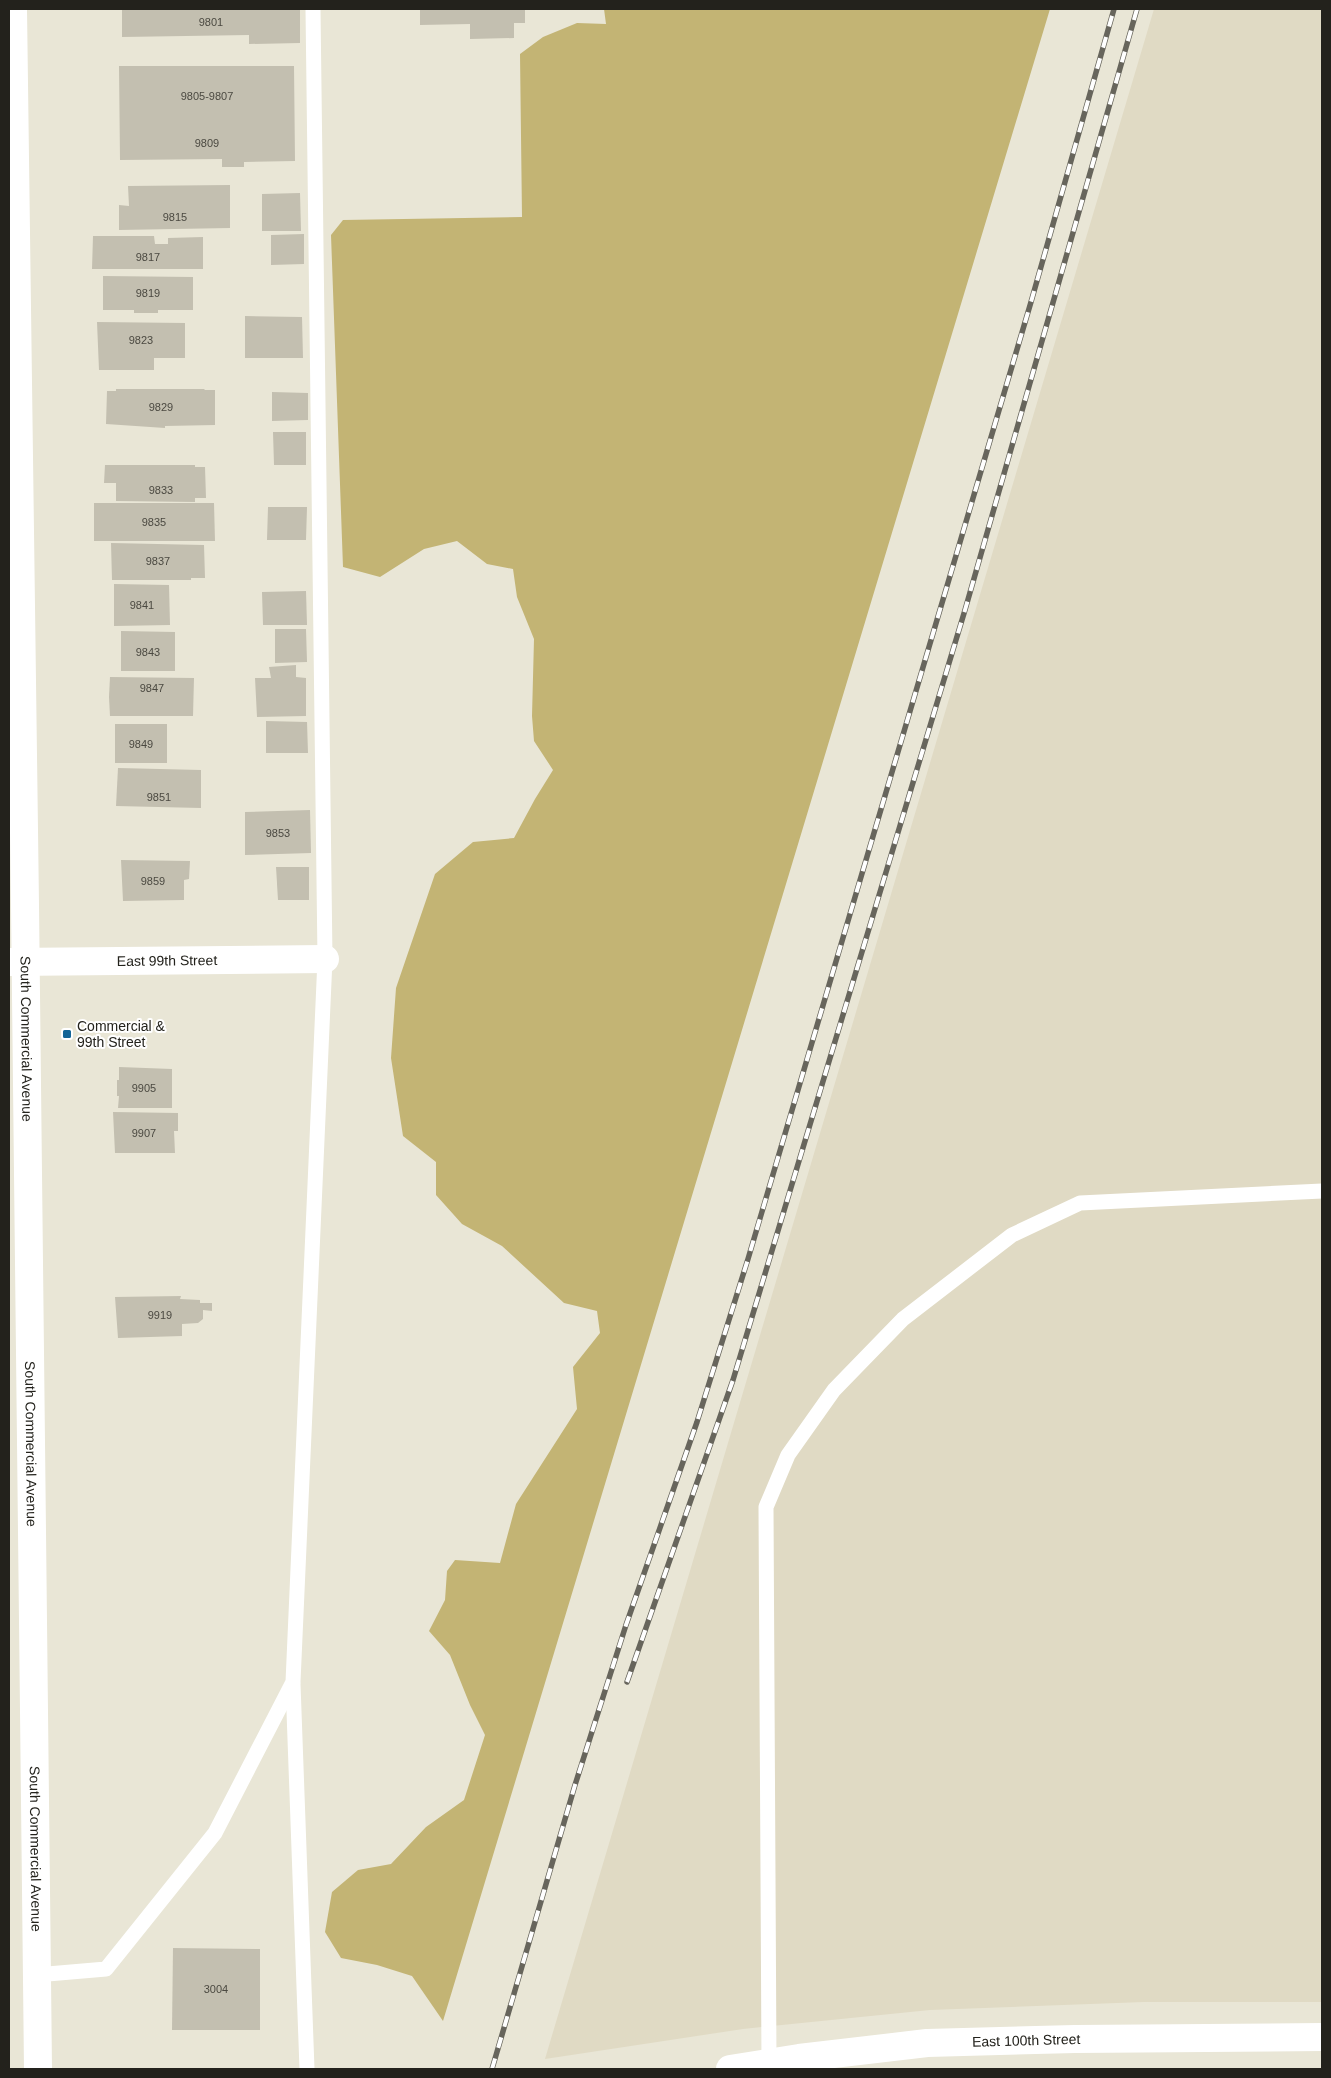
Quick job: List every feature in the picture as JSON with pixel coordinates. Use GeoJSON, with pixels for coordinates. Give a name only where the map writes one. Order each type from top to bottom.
{"type":"FeatureCollection","features":[{"type":"Feature","properties":{"kind":"main road","name":"South Commercial Avenue"},"geometry":{"type":"LineString","coordinates":[[13,9],[17,962],[38,2069]]}},
{"type":"Feature","properties":{"kind":"main road","name":"East 99th Street"},"geometry":{"type":"LineString","coordinates":[[17,962],[326,959]]}},
{"type":"Feature","properties":{"kind":"main road","name":"East 100th Street"},"geometry":{"type":"LineString","coordinates":[[730,2069],[788,2063],[927,2043],[1075,2039],[1322,2038]]}},
{"type":"Feature","properties":{"kind":"lane"},"geometry":{"type":"LineString","coordinates":[[307,2069],[293,1682],[326,959],[313,9]]}},
{"type":"Feature","properties":{"kind":"lane"},"geometry":{"type":"LineString","coordinates":[[788,2063],[766,1507],[788,1455],[834,1390],[903,1319],[1012,1236],[1080,1203],[1322,1191]]}},
{"type":"Feature","properties":{"kind":"lane"},"geometry":{"type":"LineString","coordinates":[[36,1975],[106,1969],[215,1833],[293,1682]]}},
{"type":"Feature","properties":{"kind":"shaded area"},"geometry":{"type":"Polygon","coordinates":[[[604,9],[1050,9],[443,2021],[412,1976],[377,1965],[341,1958],[325,1932],[332,1892],[358,1870],[391,1864],[426,1827],[464,1800],[485,1735],[470,1705],[450,1655],[429,1631],[445,1600],[447,1571],[455,1560],[500,1563],[516,1504],[577,1409],[573,1367],[600,1333],[597,1311],[564,1303],[502,1246],[462,1224],[436,1195],[436,1162],[403,1136],[391,1058],[396,988],[435,874],[473,842],[514,838],[553,770],[534,741],[532,716],[534,639],[517,597],[513,569],[487,564],[457,541],[424,549],[380,577],[343,567],[331,235],[343,220],[522,217],[520,54],[543,37],[577,23],[606,24],[604,9]]]}},
{"type":"Feature","properties":{"kind":"shaded area"},"geometry":{"type":"Polygon","coordinates":[[[1154,9],[1322,9],[1322,2002],[1144,2002],[930,2010],[743,2029],[545,2059],[1154,9]]]}},
{"type":"Feature","properties":{"kind":"building"},"geometry":{"type":"Polygon","coordinates":[[[122,9],[300,9],[300,43],[249,44],[249,35],[122,37],[122,9]]]}},
{"type":"Feature","properties":{"kind":"building"},"geometry":{"type":"Polygon","coordinates":[[[420,9],[525,9],[525,23],[514,23],[514,38],[470,39],[470,24],[420,25],[420,9]]]}},
{"type":"Feature","properties":{"kind":"building"},"geometry":{"type":"Polygon","coordinates":[[[119,66],[294,66],[295,161],[244,162],[244,167],[222,167],[222,159],[120,160],[119,66]]]}},
{"type":"Feature","properties":{"kind":"building"},"geometry":{"type":"Polygon","coordinates":[[[230,185],[230,228],[119,230],[119,205],[129,206],[128,186],[230,185]]]}},
{"type":"Feature","properties":{"kind":"building"},"geometry":{"type":"Polygon","coordinates":[[[300,193],[301,231],[262,231],[262,194],[300,193]]]}},
{"type":"Feature","properties":{"kind":"building"},"geometry":{"type":"Polygon","coordinates":[[[304,234],[304,264],[271,265],[271,235],[304,234]]]}},
{"type":"Feature","properties":{"kind":"building"},"geometry":{"type":"Polygon","coordinates":[[[93,236],[154,236],[155,244],[168,244],[168,238],[203,237],[203,269],[92,269],[93,236]]]}},
{"type":"Feature","properties":{"kind":"building"},"geometry":{"type":"Polygon","coordinates":[[[103,276],[193,277],[193,310],[158,310],[158,313],[134,313],[134,310],[103,310],[103,276]]]}},
{"type":"Feature","properties":{"kind":"building"},"geometry":{"type":"Polygon","coordinates":[[[245,316],[302,317],[303,358],[245,358],[245,316]]]}},
{"type":"Feature","properties":{"kind":"building"},"geometry":{"type":"Polygon","coordinates":[[[97,322],[185,323],[185,358],[154,358],[154,370],[99,370],[97,322]]]}},
{"type":"Feature","properties":{"kind":"building"},"geometry":{"type":"Polygon","coordinates":[[[116,389],[215,390],[215,425],[165,426],[165,428],[106,424],[107,391],[116,391],[116,389]]]}},
{"type":"Feature","properties":{"kind":"building"},"geometry":{"type":"Polygon","coordinates":[[[272,392],[308,393],[308,420],[272,421],[272,392]]]}},
{"type":"Feature","properties":{"kind":"building"},"geometry":{"type":"Polygon","coordinates":[[[273,432],[306,432],[306,465],[274,465],[273,432]]]}},
{"type":"Feature","properties":{"kind":"building"},"geometry":{"type":"Polygon","coordinates":[[[105,465],[195,465],[195,467],[205,467],[206,498],[195,498],[195,502],[116,501],[116,483],[104,483],[105,465]]]}},
{"type":"Feature","properties":{"kind":"building"},"geometry":{"type":"Polygon","coordinates":[[[94,503],[214,503],[215,541],[94,541],[94,503]]]}},
{"type":"Feature","properties":{"kind":"building"},"geometry":{"type":"Polygon","coordinates":[[[268,507],[307,507],[306,540],[267,540],[268,507]]]}},
{"type":"Feature","properties":{"kind":"building"},"geometry":{"type":"Polygon","coordinates":[[[111,543],[204,545],[205,578],[191,578],[191,580],[112,580],[111,543]]]}},
{"type":"Feature","properties":{"kind":"building"},"geometry":{"type":"Polygon","coordinates":[[[114,584],[169,585],[170,625],[114,626],[114,584]]]}},
{"type":"Feature","properties":{"kind":"building"},"geometry":{"type":"Polygon","coordinates":[[[306,591],[307,625],[263,625],[262,592],[306,591]]]}},
{"type":"Feature","properties":{"kind":"building"},"geometry":{"type":"Polygon","coordinates":[[[275,629],[306,629],[307,662],[275,663],[275,629]]]}},
{"type":"Feature","properties":{"kind":"building"},"geometry":{"type":"Polygon","coordinates":[[[121,631],[175,632],[175,671],[121,671],[121,631]]]}},
{"type":"Feature","properties":{"kind":"building"},"geometry":{"type":"Polygon","coordinates":[[[296,665],[296,677],[306,678],[306,716],[257,717],[255,678],[271,678],[269,667],[296,665]]]}},
{"type":"Feature","properties":{"kind":"building"},"geometry":{"type":"Polygon","coordinates":[[[110,677],[194,678],[193,716],[110,716],[110,677]]]}},
{"type":"Feature","properties":{"kind":"building"},"geometry":{"type":"Polygon","coordinates":[[[266,721],[307,722],[308,753],[266,753],[266,721]]]}},
{"type":"Feature","properties":{"kind":"building"},"geometry":{"type":"Polygon","coordinates":[[[115,724],[167,724],[167,763],[115,763],[115,724]]]}},
{"type":"Feature","properties":{"kind":"building"},"geometry":{"type":"Polygon","coordinates":[[[118,768],[201,770],[201,808],[116,806],[118,768]]]}},
{"type":"Feature","properties":{"kind":"building"},"geometry":{"type":"Polygon","coordinates":[[[310,810],[311,853],[245,855],[245,812],[310,810]]]}},
{"type":"Feature","properties":{"kind":"building"},"geometry":{"type":"Polygon","coordinates":[[[121,860],[190,861],[189,879],[184,880],[184,900],[123,901],[121,860]]]}},
{"type":"Feature","properties":{"kind":"building"},"geometry":{"type":"Polygon","coordinates":[[[276,867],[309,867],[309,900],[278,900],[276,867]]]}},
{"type":"Feature","properties":{"kind":"building"},"geometry":{"type":"Polygon","coordinates":[[[119,1067],[172,1069],[172,1108],[118,1108],[117,1080],[119,1080],[119,1067]]]}},
{"type":"Feature","properties":{"kind":"building"},"geometry":{"type":"Polygon","coordinates":[[[113,1112],[178,1113],[178,1131],[174,1131],[175,1153],[115,1153],[113,1112]]]}},
{"type":"Feature","properties":{"kind":"building"},"geometry":{"type":"Polygon","coordinates":[[[181,1296],[180,1299],[212,1303],[212,1311],[203,1310],[203,1319],[198,1323],[182,1324],[182,1336],[118,1338],[115,1297],[181,1296]]]}},
{"type":"Feature","properties":{"kind":"building"},"geometry":{"type":"Polygon","coordinates":[[[173,1948],[260,1949],[260,2030],[172,2030],[173,1948]]]}},
{"type":"Feature","properties":{"kind":"railway"},"geometry":{"type":"LineString","coordinates":[[492,2069],[575,1785],[626,1625],[697,1422],[748,1259],[1031,302],[1114,9]]}},
{"type":"Feature","properties":{"kind":"railway"},"geometry":{"type":"LineString","coordinates":[[627,1682],[733,1380],[965,610],[1137,9]]}},
{"type":"Feature","properties":{"kind":"place","name":"Commercial & 99th Street"},"geometry":{"type":"Point","coordinates":[67,1034]}}]}
